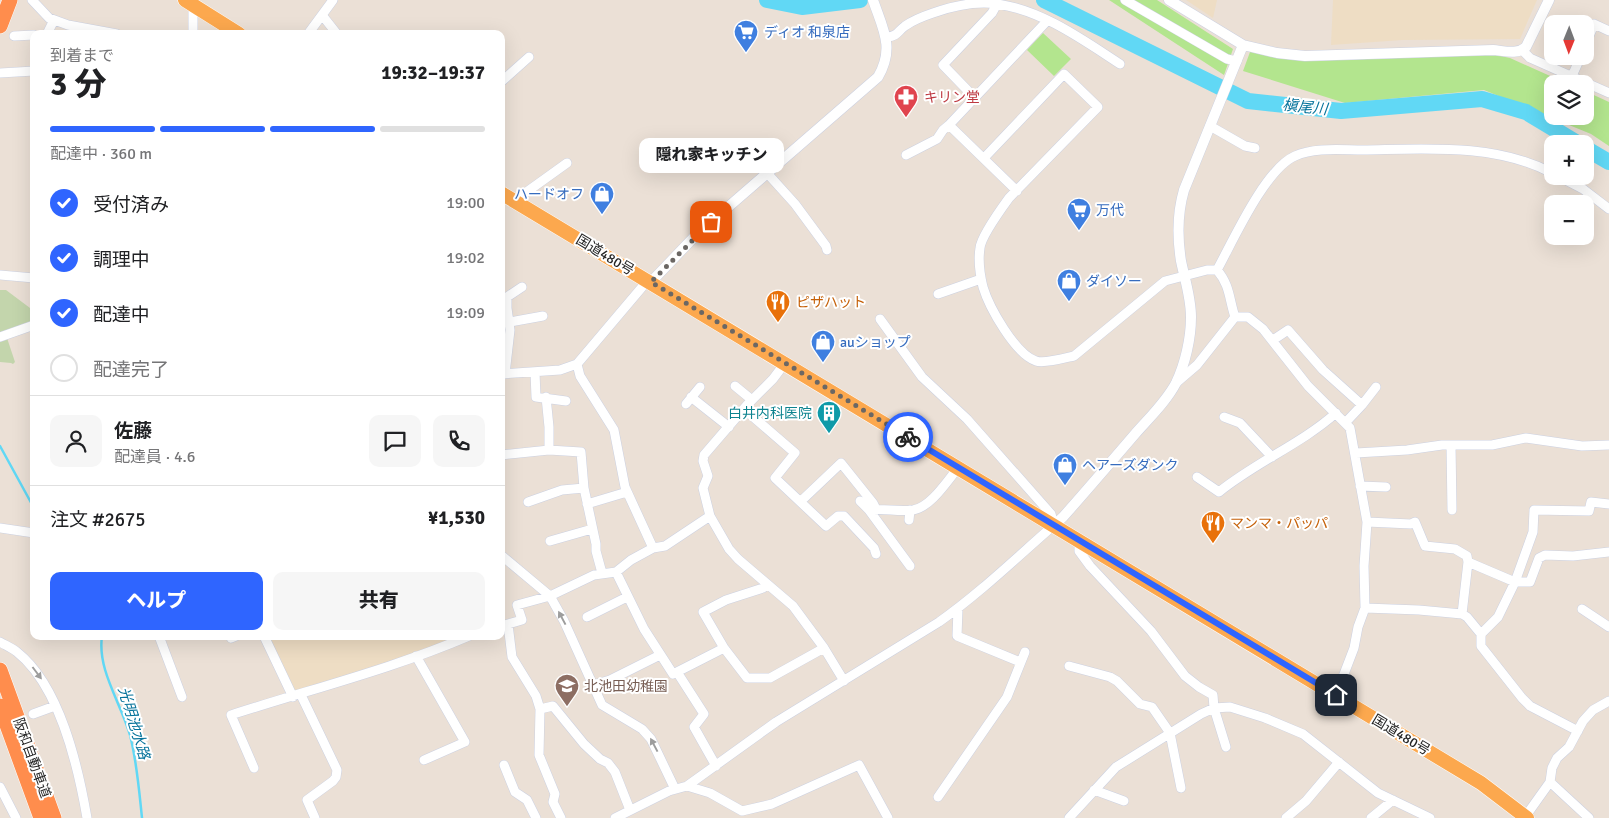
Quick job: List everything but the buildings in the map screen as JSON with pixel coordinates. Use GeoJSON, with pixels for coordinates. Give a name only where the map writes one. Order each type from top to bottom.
{"type":"FeatureCollection","features":[{"type":"Feature","properties":{"kind":"highway"},"geometry":{"type":"LineString","coordinates":[[0,26],[10,0]]}},
{"type":"Feature","properties":{"kind":"highway"},"geometry":{"type":"LineString","coordinates":[[189,2],[233,30]]}},
{"type":"Feature","properties":{"kind":"highway","name":"国道480号"},"geometry":{"type":"LineString","coordinates":[[505,195],[1336,695],[1481,784],[1526,817]]}},
{"type":"Feature","properties":{"kind":"highway","name":"阪和自動車道"},"geometry":{"type":"LineString","coordinates":[[0,670],[54,818]]}},
{"type":"Feature","properties":{"kind":"highway","name":"阪和自動車道"},"geometry":{"type":"LineString","coordinates":[[0,706],[41,818]]}},
{"type":"Feature","properties":{"kind":"street"},"geometry":{"type":"LineString","coordinates":[[32,0],[49,18],[68,25],[95,30]]}},
{"type":"Feature","properties":{"kind":"street"},"geometry":{"type":"LineString","coordinates":[[311,30],[333,0]]}},
{"type":"Feature","properties":{"kind":"street"},"geometry":{"type":"LineString","coordinates":[[505,374],[560,370],[577,364],[643,286],[651,282],[697,234],[878,76],[884,66],[888,52],[885,34],[874,0]]}},
{"type":"Feature","properties":{"kind":"street"},"geometry":{"type":"LineString","coordinates":[[1125,0],[1236,63]]}},
{"type":"Feature","properties":{"kind":"street"},"geometry":{"type":"LineString","coordinates":[[1169,0],[1243,45],[1277,53],[1305,56],[1493,50],[1515,52],[1522,50],[1530,42],[1549,0]]}},
{"type":"Feature","properties":{"kind":"street"},"geometry":{"type":"LineString","coordinates":[[189,2],[192,30]]}},
{"type":"Feature","properties":{"kind":"street"},"geometry":{"type":"LineString","coordinates":[[885,34],[895,36],[905,26],[931,13],[960,5],[997,4],[1047,21],[1102,57],[1120,64]]}},
{"type":"Feature","properties":{"kind":"street"},"geometry":{"type":"LineString","coordinates":[[974,98],[943,65],[992,13],[997,4]]}},
{"type":"Feature","properties":{"kind":"street"},"geometry":{"type":"LineString","coordinates":[[322,15],[334,30]]}},
{"type":"Feature","properties":{"kind":"street"},"geometry":{"type":"LineString","coordinates":[[48,30],[54,20]]}},
{"type":"Feature","properties":{"kind":"street"},"geometry":{"type":"LineString","coordinates":[[906,156],[917,154],[937,139],[943,130],[949,126],[1047,21]]}},
{"type":"Feature","properties":{"kind":"street"},"geometry":{"type":"LineString","coordinates":[[1594,24],[1609,31]]}},
{"type":"Feature","properties":{"kind":"street"},"geometry":{"type":"LineString","coordinates":[[14,36],[30,35]]}},
{"type":"Feature","properties":{"kind":"street"},"geometry":{"type":"LineString","coordinates":[[1176,383],[1190,334],[1190,300],[1181,262],[1177,232],[1179,207],[1184,190],[1243,45]]}},
{"type":"Feature","properties":{"kind":"street"},"geometry":{"type":"LineString","coordinates":[[1522,50],[1530,58],[1570,75]]}},
{"type":"Feature","properties":{"kind":"street"},"geometry":{"type":"LineString","coordinates":[[505,82],[529,57]]}},
{"type":"Feature","properties":{"kind":"street"},"geometry":{"type":"LineString","coordinates":[[0,73],[30,71]]}},
{"type":"Feature","properties":{"kind":"street"},"geometry":{"type":"LineString","coordinates":[[984,158],[1064,74],[1098,108],[1009,198],[980,246],[979,262],[983,288],[1004,331],[1019,349],[1036,361],[1074,356],[1165,281],[1207,270],[1217,270]]}},
{"type":"Feature","properties":{"kind":"street"},"geometry":{"type":"LineString","coordinates":[[1594,86],[1609,93]]}},
{"type":"Feature","properties":{"kind":"street"},"geometry":{"type":"LineString","coordinates":[[1211,123],[1249,149]]}},
{"type":"Feature","properties":{"kind":"street"},"geometry":{"type":"LineString","coordinates":[[949,126],[1018,191]]}},
{"type":"Feature","properties":{"kind":"street"},"geometry":{"type":"LineString","coordinates":[[1217,270],[1259,194],[1278,169],[1294,156],[1318,150],[1426,149],[1467,151],[1507,156],[1544,170]]}},
{"type":"Feature","properties":{"kind":"street"},"geometry":{"type":"LineString","coordinates":[[517,202],[550,169],[567,163]]}},
{"type":"Feature","properties":{"kind":"street"},"geometry":{"type":"LineString","coordinates":[[767,173],[795,204],[827,250]]}},
{"type":"Feature","properties":{"kind":"street"},"geometry":{"type":"LineString","coordinates":[[1575,185],[1609,209]]}},
{"type":"Feature","properties":{"kind":"street"},"geometry":{"type":"LineString","coordinates":[[1217,270],[1228,287],[1235,317]]}},
{"type":"Feature","properties":{"kind":"street"},"geometry":{"type":"LineString","coordinates":[[0,275],[30,278]]}},
{"type":"Feature","properties":{"kind":"street"},"geometry":{"type":"LineString","coordinates":[[938,294],[981,278]]}},
{"type":"Feature","properties":{"kind":"street"},"geometry":{"type":"LineString","coordinates":[[505,361],[510,330],[507,297],[522,286]]}},
{"type":"Feature","properties":{"kind":"street"},"geometry":{"type":"LineString","coordinates":[[510,322],[544,316]]}},
{"type":"Feature","properties":{"kind":"street"},"geometry":{"type":"LineString","coordinates":[[1235,317],[1248,317],[1263,328],[1308,386],[1350,428],[1367,522],[1364,566],[1365,608],[1358,627],[1354,648],[1336,695]]}},
{"type":"Feature","properties":{"kind":"street"},"geometry":{"type":"LineString","coordinates":[[615,818],[675,789],[687,786],[776,722],[958,609],[1063,517],[1161,404],[1176,383],[1196,365],[1235,317]]}},
{"type":"Feature","properties":{"kind":"street"},"geometry":{"type":"LineString","coordinates":[[880,319],[922,377],[967,418],[1051,514],[1054,525]]}},
{"type":"Feature","properties":{"kind":"street"},"geometry":{"type":"LineString","coordinates":[[0,337],[30,326]]}},
{"type":"Feature","properties":{"kind":"street"},"geometry":{"type":"LineString","coordinates":[[1273,340],[1288,330],[1323,370],[1362,405]]}},
{"type":"Feature","properties":{"kind":"street"},"geometry":{"type":"LineString","coordinates":[[786,363],[704,455],[703,461],[708,476],[703,488],[710,516],[729,549],[767,585],[793,606],[824,648],[844,681]]}},
{"type":"Feature","properties":{"kind":"street"},"geometry":{"type":"LineString","coordinates":[[577,364],[580,376],[614,430],[627,492],[653,548]]}},
{"type":"Feature","properties":{"kind":"street"},"geometry":{"type":"LineString","coordinates":[[535,372],[536,397],[566,401]]}},
{"type":"Feature","properties":{"kind":"street"},"geometry":{"type":"LineString","coordinates":[[700,386],[688,401],[729,427]]}},
{"type":"Feature","properties":{"kind":"street"},"geometry":{"type":"LineString","coordinates":[[735,386],[752,400]]}},
{"type":"Feature","properties":{"kind":"street"},"geometry":{"type":"LineString","coordinates":[[1346,422],[1376,387]]}},
{"type":"Feature","properties":{"kind":"street"},"geometry":{"type":"LineString","coordinates":[[546,397],[549,450]]}},
{"type":"Feature","properties":{"kind":"street"},"geometry":{"type":"LineString","coordinates":[[744,409],[796,453],[775,478],[801,501],[822,529],[838,516],[844,516],[861,542],[874,548],[876,554]]}},
{"type":"Feature","properties":{"kind":"street"},"geometry":{"type":"LineString","coordinates":[[1197,477],[1219,492],[1320,428],[1336,413]]}},
{"type":"Feature","properties":{"kind":"street"},"geometry":{"type":"LineString","coordinates":[[1224,417],[1240,423],[1272,457]]}},
{"type":"Feature","properties":{"kind":"street"},"geometry":{"type":"LineString","coordinates":[[1356,453],[1451,445],[1492,445],[1526,438],[1582,446],[1609,445]]}},
{"type":"Feature","properties":{"kind":"street"},"geometry":{"type":"LineString","coordinates":[[1451,445],[1452,510]]}},
{"type":"Feature","properties":{"kind":"street"},"geometry":{"type":"LineString","coordinates":[[505,455],[549,450],[582,452],[584,488],[602,573]]}},
{"type":"Feature","properties":{"kind":"street"},"geometry":{"type":"LineString","coordinates":[[801,501],[841,463],[873,503],[873,510],[894,552],[910,566]]}},
{"type":"Feature","properties":{"kind":"street"},"geometry":{"type":"LineString","coordinates":[[860,501],[873,510],[915,509],[925,504],[958,468]]}},
{"type":"Feature","properties":{"kind":"street"},"geometry":{"type":"LineString","coordinates":[[1360,486],[1386,487]]}},
{"type":"Feature","properties":{"kind":"street"},"geometry":{"type":"LineString","coordinates":[[528,502],[562,490],[584,488]]}},
{"type":"Feature","properties":{"kind":"street"},"geometry":{"type":"LineString","coordinates":[[587,504],[627,492]]}},
{"type":"Feature","properties":{"kind":"street"},"geometry":{"type":"LineString","coordinates":[[1481,634],[1498,617],[1515,582],[1533,532],[1534,510],[1589,511],[1591,502],[1609,504]]}},
{"type":"Feature","properties":{"kind":"street"},"geometry":{"type":"LineString","coordinates":[[909,520],[910,510]]}},
{"type":"Feature","properties":{"kind":"street"},"geometry":{"type":"LineString","coordinates":[[561,818],[553,802],[555,794],[539,755],[540,709],[536,696],[512,657],[505,625],[522,620],[517,605],[550,596],[594,575],[616,572],[631,560],[653,548],[665,546],[710,516]]}},
{"type":"Feature","properties":{"kind":"street"},"geometry":{"type":"LineString","coordinates":[[1367,522],[1411,524],[1415,522],[1425,546],[1455,549],[1467,556],[1468,562],[1462,614]]}},
{"type":"Feature","properties":{"kind":"street"},"geometry":{"type":"LineString","coordinates":[[0,528],[30,532]]}},
{"type":"Feature","properties":{"kind":"street"},"geometry":{"type":"LineString","coordinates":[[550,541],[592,529]]}},
{"type":"Feature","properties":{"kind":"street"},"geometry":{"type":"LineString","coordinates":[[1079,540],[1079,551],[1090,566],[1151,631],[1185,676],[1199,687],[1213,694],[1214,708],[1226,747]]}},
{"type":"Feature","properties":{"kind":"street"},"geometry":{"type":"LineString","coordinates":[[1526,549],[1543,557]]}},
{"type":"Feature","properties":{"kind":"street"},"geometry":{"type":"LineString","coordinates":[[1468,562],[1515,582],[1530,582],[1539,558],[1556,555],[1591,555],[1609,552]]}},
{"type":"Feature","properties":{"kind":"street"},"geometry":{"type":"LineString","coordinates":[[505,558],[550,596],[564,621],[602,705],[635,723],[651,739],[675,789]]}},
{"type":"Feature","properties":{"kind":"street"},"geometry":{"type":"LineString","coordinates":[[616,572],[644,629],[673,674],[724,648]]}},
{"type":"Feature","properties":{"kind":"street"},"geometry":{"type":"LineString","coordinates":[[767,585],[726,600],[703,612],[724,648],[747,678],[770,678],[824,648]]}},
{"type":"Feature","properties":{"kind":"street"},"geometry":{"type":"LineString","coordinates":[[587,617],[627,597]]}},
{"type":"Feature","properties":{"kind":"street"},"geometry":{"type":"LineString","coordinates":[[1365,608],[1420,610],[1467,616],[1481,634],[1481,646],[1522,698],[1530,706],[1578,731]]}},
{"type":"Feature","properties":{"kind":"street"},"geometry":{"type":"LineString","coordinates":[[958,609],[957,636],[1020,662]]}},
{"type":"Feature","properties":{"kind":"street"},"geometry":{"type":"LineString","coordinates":[[1582,609],[1609,627]]}},
{"type":"Feature","properties":{"kind":"street"},"geometry":{"type":"LineString","coordinates":[[161,640],[182,696]]}},
{"type":"Feature","properties":{"kind":"street"},"geometry":{"type":"LineString","coordinates":[[266,640],[337,770],[336,777],[307,800],[312,817]]}},
{"type":"Feature","properties":{"kind":"street"},"geometry":{"type":"LineString","coordinates":[[254,768],[231,715],[297,696],[416,656],[456,640]]}},
{"type":"Feature","properties":{"kind":"street"},"geometry":{"type":"LineString","coordinates":[[0,642],[16,651],[39,674],[55,706],[65,728],[80,778],[87,818]]}},
{"type":"Feature","properties":{"kind":"street"},"geometry":{"type":"LineString","coordinates":[[938,797],[1007,697],[1025,652]]}},
{"type":"Feature","properties":{"kind":"street"},"geometry":{"type":"LineString","coordinates":[[593,685],[610,680],[660,655]]}},
{"type":"Feature","properties":{"kind":"street"},"geometry":{"type":"LineString","coordinates":[[416,656],[465,742],[424,760]]}},
{"type":"Feature","properties":{"kind":"street"},"geometry":{"type":"LineString","coordinates":[[1069,666],[1110,677],[1117,681],[1140,704],[1152,707],[1170,734],[1181,788]]}},
{"type":"Feature","properties":{"kind":"street"},"geometry":{"type":"LineString","coordinates":[[677,672],[704,714],[694,726],[716,766]]}},
{"type":"Feature","properties":{"kind":"street"},"geometry":{"type":"LineString","coordinates":[[1526,817],[1550,782],[1552,768],[1557,758],[1569,747],[1583,721],[1593,710],[1609,701]]}},
{"type":"Feature","properties":{"kind":"street"},"geometry":{"type":"LineString","coordinates":[[33,714],[55,706]]}},
{"type":"Feature","properties":{"kind":"street"},"geometry":{"type":"LineString","coordinates":[[540,709],[554,706],[584,744],[600,759],[608,762],[616,772],[630,810]]}},
{"type":"Feature","properties":{"kind":"street"},"geometry":{"type":"LineString","coordinates":[[1069,818],[1116,767],[1200,714],[1214,708],[1230,707],[1265,718],[1303,734],[1378,793],[1430,818]]}},
{"type":"Feature","properties":{"kind":"street"},"geometry":{"type":"LineString","coordinates":[[1286,818],[1306,801],[1339,762]]}},
{"type":"Feature","properties":{"kind":"street"},"geometry":{"type":"LineString","coordinates":[[504,765],[515,792],[527,800],[536,818]]}},
{"type":"Feature","properties":{"kind":"street"},"geometry":{"type":"LineString","coordinates":[[687,786],[710,793],[744,814],[772,804],[859,765],[888,818]]}},
{"type":"Feature","properties":{"kind":"street"},"geometry":{"type":"LineString","coordinates":[[1550,782],[1589,818]]}},
{"type":"Feature","properties":{"kind":"street"},"geometry":{"type":"LineString","coordinates":[[0,787],[16,818]]}},
{"type":"Feature","properties":{"kind":"street"},"geometry":{"type":"LineString","coordinates":[[1094,790],[1124,801]]}},
{"type":"Feature","properties":{"kind":"street"},"geometry":{"type":"LineString","coordinates":[[1371,818],[1393,800]]}},
{"type":"Feature","properties":{"kind":"shaded area"},"geometry":{"type":"Polygon","coordinates":[[[1186,0],[1217,0],[1213,18],[1186,0]]]}},
{"type":"Feature","properties":{"kind":"shaded area"},"geometry":{"type":"Polygon","coordinates":[[[1333,0],[1537,0],[1520,39],[1403,40],[1331,45],[1333,0]]]}},
{"type":"Feature","properties":{"kind":"shaded area"},"geometry":{"type":"Polygon","coordinates":[[[269,640],[454,640],[299,692],[292,690],[269,640]]]}},
{"type":"Feature","properties":{"kind":"green space"},"geometry":{"type":"Polygon","coordinates":[[[1109,0],[1157,0],[1233,49],[1224,75],[1109,0]]]}},
{"type":"Feature","properties":{"kind":"green space"},"geometry":{"type":"Polygon","coordinates":[[[1043,33],[1071,59],[1054,76],[1027,50],[1043,33]]]}},
{"type":"Feature","properties":{"kind":"green space"},"geometry":{"type":"Polygon","coordinates":[[[1250,52],[1491,54],[1510,58],[1548,75],[1544,75],[1544,115],[1484,90],[1345,103],[1243,71],[1250,52]]]}},
{"type":"Feature","properties":{"kind":"green space"},"geometry":{"type":"Polygon","coordinates":[[[1594,95],[1609,102],[1609,146],[1591,134],[1569,125],[1594,125],[1594,95]]]}},
{"type":"Feature","properties":{"kind":"green space"},"geometry":{"type":"Polygon","coordinates":[[[0,290],[6,290],[30,308],[30,323],[0,334],[0,290]]]}},
{"type":"Feature","properties":{"kind":"green space"},"geometry":{"type":"Polygon","coordinates":[[[7,338],[15,362],[13,364],[0,362],[0,340],[7,338]]]}},
{"type":"Feature","properties":{"kind":"waterway","name":"槇尾川"},"geometry":{"type":"LineString","coordinates":[[767,0],[802,7],[860,0]]}},
{"type":"Feature","properties":{"kind":"waterway","name":"槇尾川"},"geometry":{"type":"LineString","coordinates":[[1044,0],[1248,101],[1341,111],[1482,99],[1526,112],[1564,135]]}},
{"type":"Feature","properties":{"kind":"waterway","name":"槇尾川"},"geometry":{"type":"LineString","coordinates":[[1594,153],[1609,162]]}},
{"type":"Feature","properties":{"kind":"waterway","name":"光明池水路"},"geometry":{"type":"LineString","coordinates":[[0,446],[30,501]]}},
{"type":"Feature","properties":{"kind":"waterway","name":"光明池水路"},"geometry":{"type":"LineString","coordinates":[[102,640],[101,649],[106,674],[130,735],[138,776],[142,818]]}},
{"type":"Feature","properties":{"kind":"way so far"},"geometry":{"type":"LineString","coordinates":[[711,222],[651,282],[908,437]]}},
{"type":"Feature","properties":{"kind":"place","name":"ディオ 和泉店"},"geometry":{"type":"Point","coordinates":[746,53]}},
{"type":"Feature","properties":{"kind":"place","name":"キリン堂"},"geometry":{"type":"Point","coordinates":[906,118]}},
{"type":"Feature","properties":{"kind":"place","name":"ハードオフ"},"geometry":{"type":"Point","coordinates":[602,215]}},
{"type":"Feature","properties":{"kind":"place","name":"隠れ家キッチン"},"geometry":{"type":"Point","coordinates":[711,222]}},
{"type":"Feature","properties":{"kind":"place","name":"万代"},"geometry":{"type":"Point","coordinates":[1079,231]}},
{"type":"Feature","properties":{"kind":"place","name":"ダイソー"},"geometry":{"type":"Point","coordinates":[1069,302]}},
{"type":"Feature","properties":{"kind":"place","name":"ピザハット"},"geometry":{"type":"Point","coordinates":[778,323]}},
{"type":"Feature","properties":{"kind":"place","name":"auショップ"},"geometry":{"type":"Point","coordinates":[823,363]}},
{"type":"Feature","properties":{"kind":"place","name":"白井内科医院"},"geometry":{"type":"Point","coordinates":[829,434]}},
{"type":"Feature","properties":{"kind":"place","name":"ヘアーズダンク"},"geometry":{"type":"Point","coordinates":[1065,486]}},
{"type":"Feature","properties":{"kind":"place","name":"マンマ・パッパ"},"geometry":{"type":"Point","coordinates":[1213,544]}},
{"type":"Feature","properties":{"kind":"place","name":"北池田幼稚園"},"geometry":{"type":"Point","coordinates":[567,707]}},
{"type":"Feature","properties":{"kind":"route"},"geometry":{"type":"LineString","coordinates":[[908,437],[1336,695]]}}]}
